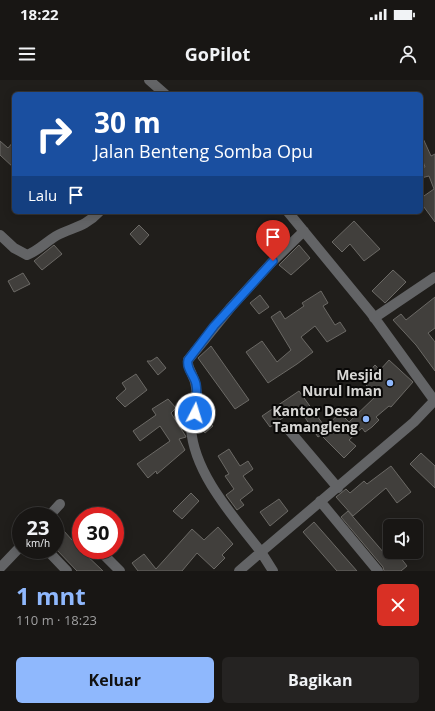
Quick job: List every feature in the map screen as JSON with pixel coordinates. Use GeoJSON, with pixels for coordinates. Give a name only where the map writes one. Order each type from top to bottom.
{"type":"FeatureCollection","features":[{"type":"Feature","properties":{"kind":"street"},"geometry":{"type":"LineString","coordinates":[[149,80],[163,92]]}},
{"type":"Feature","properties":{"kind":"street"},"geometry":{"type":"LineString","coordinates":[[0,235],[14,248],[27,255],[34,252],[58,235],[82,226],[97,214]]}},
{"type":"Feature","properties":{"kind":"street"},"geometry":{"type":"LineString","coordinates":[[239,571],[414,422],[434,400],[374,318],[290,214]]}},
{"type":"Feature","properties":{"kind":"street"},"geometry":{"type":"LineString","coordinates":[[273,571],[261,552],[212,488],[192,439],[191,426],[197,397],[196,383],[187,365],[188,360],[218,322],[273,261],[304,231]]}},
{"type":"Feature","properties":{"kind":"street"},"geometry":{"type":"LineString","coordinates":[[374,318],[435,277]]}},
{"type":"Feature","properties":{"kind":"street"},"geometry":{"type":"LineString","coordinates":[[288,429],[338,488]]}},
{"type":"Feature","properties":{"kind":"street"},"geometry":{"type":"LineString","coordinates":[[320,501],[378,571]]}},
{"type":"Feature","properties":{"kind":"street"},"geometry":{"type":"LineString","coordinates":[[57,507],[60,504]]}},
{"type":"Feature","properties":{"kind":"street"},"geometry":{"type":"LineString","coordinates":[[0,568],[12,555]]}},
{"type":"Feature","properties":{"kind":"street"},"geometry":{"type":"LineString","coordinates":[[56,559],[67,571]]}},
{"type":"Feature","properties":{"kind":"street"},"geometry":{"type":"LineString","coordinates":[[108,559],[120,571]]}},
{"type":"Feature","properties":{"kind":"building"},"geometry":{"type":"Polygon","coordinates":[[[423,138],[431,156],[435,154],[435,222],[423,206],[423,197],[434,189],[429,176],[423,178],[423,168],[425,167],[423,162],[423,138]]]}},
{"type":"Feature","properties":{"kind":"building"},"geometry":{"type":"Polygon","coordinates":[[[0,141],[8,148],[12,143],[12,166],[0,155],[0,141]]]}},
{"type":"Feature","properties":{"kind":"building"},"geometry":{"type":"Polygon","coordinates":[[[354,221],[380,249],[364,261],[350,244],[342,252],[332,242],[354,221]]]}},
{"type":"Feature","properties":{"kind":"building"},"geometry":{"type":"Polygon","coordinates":[[[139,225],[149,235],[140,245],[130,234],[139,225]]]}},
{"type":"Feature","properties":{"kind":"building"},"geometry":{"type":"Polygon","coordinates":[[[54,245],[62,254],[42,270],[34,261],[54,245]]]}},
{"type":"Feature","properties":{"kind":"building"},"geometry":{"type":"Polygon","coordinates":[[[299,245],[310,258],[291,275],[279,265],[299,245]]]}},
{"type":"Feature","properties":{"kind":"building"},"geometry":{"type":"Polygon","coordinates":[[[393,270],[406,282],[385,303],[372,291],[393,270]]]}},
{"type":"Feature","properties":{"kind":"building"},"geometry":{"type":"Polygon","coordinates":[[[23,273],[30,284],[14,292],[8,281],[23,273]]]}},
{"type":"Feature","properties":{"kind":"building"},"geometry":{"type":"Polygon","coordinates":[[[321,291],[328,303],[323,306],[335,325],[340,322],[346,331],[327,342],[315,326],[301,337],[313,352],[268,383],[246,352],[262,341],[277,362],[291,350],[271,317],[280,311],[285,319],[304,306],[302,303],[321,291]]]}},
{"type":"Feature","properties":{"kind":"building"},"geometry":{"type":"Polygon","coordinates":[[[260,295],[269,307],[259,314],[250,303],[260,295]]]}},
{"type":"Feature","properties":{"kind":"building"},"geometry":{"type":"Polygon","coordinates":[[[435,297],[435,328],[428,333],[435,342],[435,371],[416,345],[393,320],[401,314],[406,320],[435,297]]]}},
{"type":"Feature","properties":{"kind":"building"},"geometry":{"type":"Polygon","coordinates":[[[211,346],[249,400],[235,409],[198,358],[211,346]]]}},
{"type":"Feature","properties":{"kind":"building"},"geometry":{"type":"Polygon","coordinates":[[[157,357],[166,368],[158,375],[147,361],[151,361],[157,357]]]}},
{"type":"Feature","properties":{"kind":"building"},"geometry":{"type":"Polygon","coordinates":[[[389,360],[413,382],[391,407],[389,406],[376,417],[379,420],[372,427],[365,432],[362,428],[349,440],[356,446],[344,458],[321,435],[318,437],[298,407],[270,427],[262,416],[299,391],[325,427],[340,413],[349,422],[377,395],[366,385],[373,377],[368,373],[375,365],[380,370],[389,360]]]}},
{"type":"Feature","properties":{"kind":"building"},"geometry":{"type":"Polygon","coordinates":[[[136,374],[147,390],[125,407],[116,398],[126,389],[122,383],[136,374]]]}},
{"type":"Feature","properties":{"kind":"building"},"geometry":{"type":"Polygon","coordinates":[[[168,399],[176,408],[171,413],[186,437],[179,439],[185,450],[157,474],[156,471],[148,478],[137,464],[170,441],[160,426],[140,441],[133,431],[156,415],[152,409],[168,399]]]}},
{"type":"Feature","properties":{"kind":"building"},"geometry":{"type":"Polygon","coordinates":[[[202,414],[213,426],[205,433],[197,424],[199,417],[202,414]]]}},
{"type":"Feature","properties":{"kind":"building"},"geometry":{"type":"Polygon","coordinates":[[[229,449],[240,466],[248,461],[253,469],[243,476],[253,490],[240,500],[244,505],[237,510],[226,495],[234,489],[225,476],[229,474],[218,456],[229,449]]]}},
{"type":"Feature","properties":{"kind":"building"},"geometry":{"type":"Polygon","coordinates":[[[421,453],[435,466],[435,488],[410,464],[421,453]]]}},
{"type":"Feature","properties":{"kind":"building"},"geometry":{"type":"Polygon","coordinates":[[[391,466],[411,492],[397,503],[386,488],[353,516],[336,497],[346,489],[350,493],[364,481],[367,484],[391,466]]]}},
{"type":"Feature","properties":{"kind":"building"},"geometry":{"type":"Polygon","coordinates":[[[191,493],[199,501],[182,519],[173,511],[191,493]]]}},
{"type":"Feature","properties":{"kind":"building"},"geometry":{"type":"Polygon","coordinates":[[[279,499],[288,511],[270,526],[260,512],[279,499]]]}},
{"type":"Feature","properties":{"kind":"building"},"geometry":{"type":"Polygon","coordinates":[[[348,511],[383,552],[383,559],[402,559],[407,566],[401,571],[384,571],[383,567],[341,517],[348,511]]]}},
{"type":"Feature","properties":{"kind":"building"},"geometry":{"type":"Polygon","coordinates":[[[314,522],[357,571],[337,571],[303,532],[314,522]]]}},
{"type":"Feature","properties":{"kind":"building"},"geometry":{"type":"Polygon","coordinates":[[[218,527],[233,544],[222,555],[225,558],[214,569],[197,553],[182,571],[138,571],[132,563],[144,554],[156,569],[192,529],[204,540],[218,527]]]}},
{"type":"Feature","properties":{"kind":"building"},"geometry":{"type":"Polygon","coordinates":[[[64,531],[72,540],[72,559],[90,559],[103,571],[77,571],[64,557],[64,531]]]}},
{"type":"Feature","properties":{"kind":"place","name":"Mesjid Nurul Iman"},"geometry":{"type":"Point","coordinates":[390,383]}},
{"type":"Feature","properties":{"kind":"place","name":"Kantor Desa Tamangleng"},"geometry":{"type":"Point","coordinates":[366,419]}},
{"type":"Feature","properties":{"kind":"route"},"geometry":{"type":"LineString","coordinates":[[195,413],[197,397],[196,383],[187,365],[188,360],[214,326],[273,261]]}}]}
